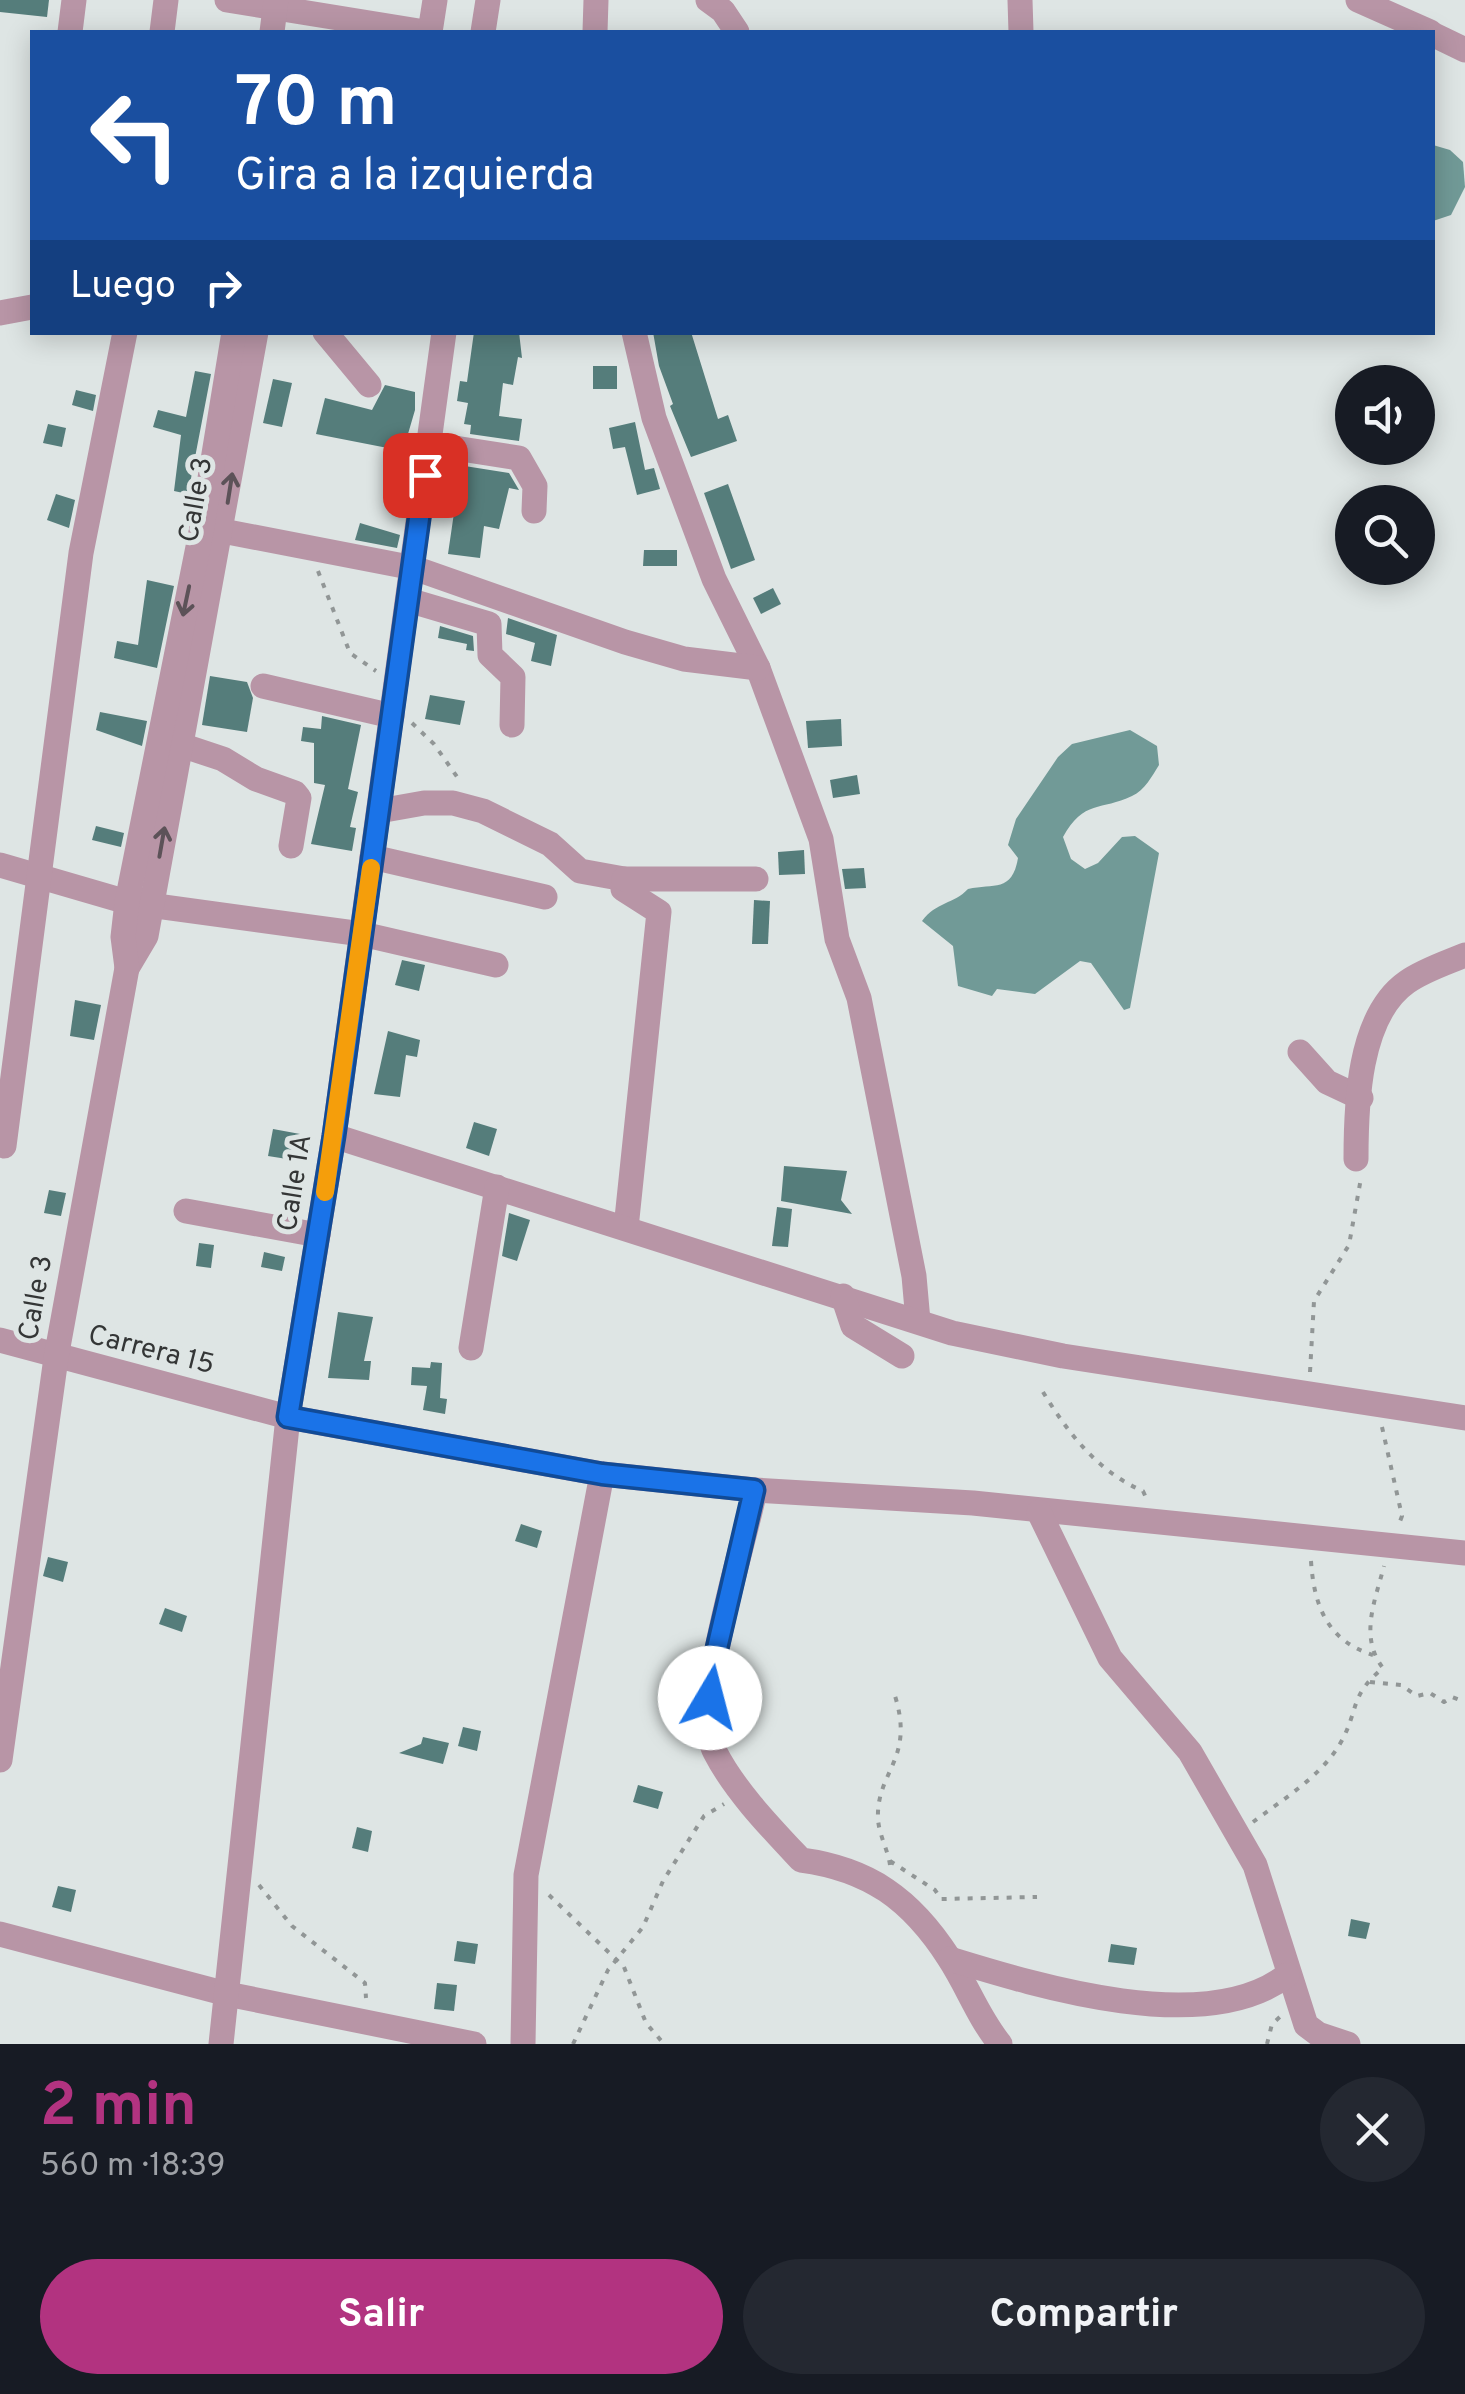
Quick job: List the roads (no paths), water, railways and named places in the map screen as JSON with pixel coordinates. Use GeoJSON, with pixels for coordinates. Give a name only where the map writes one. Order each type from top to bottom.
{"type":"FeatureCollection","features":[{"type":"Feature","properties":{"kind":"street"},"geometry":{"type":"LineString","coordinates":[[70,30],[74,0]]}},
{"type":"Feature","properties":{"kind":"street"},"geometry":{"type":"LineString","coordinates":[[162,30],[166,0]]}},
{"type":"Feature","properties":{"kind":"street"},"geometry":{"type":"LineString","coordinates":[[227,0],[283,14],[411,30]]}},
{"type":"Feature","properties":{"kind":"street"},"geometry":{"type":"LineString","coordinates":[[428,30],[435,0]]}},
{"type":"Feature","properties":{"kind":"street"},"geometry":{"type":"LineString","coordinates":[[483,30],[488,0]]}},
{"type":"Feature","properties":{"kind":"street"},"geometry":{"type":"LineString","coordinates":[[594,30],[596,0]]}},
{"type":"Feature","properties":{"kind":"street"},"geometry":{"type":"LineString","coordinates":[[708,0],[724,11],[736,30]]}},
{"type":"Feature","properties":{"kind":"street"},"geometry":{"type":"LineString","coordinates":[[1020,0],[1021,30]]}},
{"type":"Feature","properties":{"kind":"street"},"geometry":{"type":"LineString","coordinates":[[1358,0],[1424,30]]}},
{"type":"Feature","properties":{"kind":"street"},"geometry":{"type":"LineString","coordinates":[[1435,35],[1465,50]]}},
{"type":"Feature","properties":{"kind":"street"},"geometry":{"type":"LineString","coordinates":[[0,313],[30,307]]}},
{"type":"Feature","properties":{"kind":"street"},"geometry":{"type":"LineString","coordinates":[[4,1146],[81,554],[124,335]]}},
{"type":"Feature","properties":{"kind":"street","name":"Calle 3"},"geometry":{"type":"LineString","coordinates":[[212,529],[234,335]]}},
{"type":"Feature","properties":{"kind":"street","name":"Calle 3"},"geometry":{"type":"LineString","coordinates":[[0,1760],[56,1358],[128,968],[146,936],[139,904],[168,741],[255,335]]}},
{"type":"Feature","properties":{"kind":"street"},"geometry":{"type":"LineString","coordinates":[[327,335],[369,385]]}},
{"type":"Feature","properties":{"kind":"street","name":"Calle 1A"},"geometry":{"type":"LineString","coordinates":[[221,2044],[288,1417],[334,1136],[444,335]]}},
{"type":"Feature","properties":{"kind":"street"},"geometry":{"type":"LineString","coordinates":[[635,335],[654,418],[714,579],[758,668],[821,840],[836,939],[862,1016],[914,1276],[918,1320]]}},
{"type":"Feature","properties":{"kind":"street"},"geometry":{"type":"LineString","coordinates":[[429,444],[519,458],[536,486],[534,510]]}},
{"type":"Feature","properties":{"kind":"street"},"geometry":{"type":"LineString","coordinates":[[212,529],[414,568],[625,642],[684,658],[758,668]]}},
{"type":"Feature","properties":{"kind":"street"},"geometry":{"type":"LineString","coordinates":[[408,600],[489,624],[490,655],[513,676],[512,725]]}},
{"type":"Feature","properties":{"kind":"street"},"geometry":{"type":"LineString","coordinates":[[263,686],[392,711]]}},
{"type":"Feature","properties":{"kind":"street"},"geometry":{"type":"LineString","coordinates":[[168,741],[296,792],[299,798],[291,846]]}},
{"type":"Feature","properties":{"kind":"street"},"geometry":{"type":"LineString","coordinates":[[379,810],[424,803],[471,808],[527,830],[580,872],[624,880],[756,880]]}},
{"type":"Feature","properties":{"kind":"street"},"geometry":{"type":"LineString","coordinates":[[372,857],[545,897]]}},
{"type":"Feature","properties":{"kind":"street"},"geometry":{"type":"LineString","coordinates":[[0,864],[139,904],[362,934],[496,965]]}},
{"type":"Feature","properties":{"kind":"street"},"geometry":{"type":"LineString","coordinates":[[624,880],[623,889],[628,894],[659,912],[626,1228]]}},
{"type":"Feature","properties":{"kind":"street"},"geometry":{"type":"LineString","coordinates":[[1356,1160],[1360,1098],[1372,1036],[1396,992],[1465,956]]}},
{"type":"Feature","properties":{"kind":"street"},"geometry":{"type":"LineString","coordinates":[[1300,1052],[1327,1082],[1360,1098]]}},
{"type":"Feature","properties":{"kind":"street"},"geometry":{"type":"LineString","coordinates":[[334,1136],[952,1333],[1062,1356],[1465,1418]]}},
{"type":"Feature","properties":{"kind":"street"},"geometry":{"type":"LineString","coordinates":[[471,1348],[497,1187]]}},
{"type":"Feature","properties":{"kind":"street"},"geometry":{"type":"LineString","coordinates":[[186,1211],[318,1236]]}},
{"type":"Feature","properties":{"kind":"street"},"geometry":{"type":"LineString","coordinates":[[842,1296],[853,1326],[902,1356]]}},
{"type":"Feature","properties":{"kind":"street","name":"Carrera 15"},"geometry":{"type":"LineString","coordinates":[[0,1340],[288,1417],[602,1474],[754,1490],[974,1503],[1465,1553]]}},
{"type":"Feature","properties":{"kind":"street"},"geometry":{"type":"LineString","coordinates":[[523,2044],[526,1875],[602,1474]]}},
{"type":"Feature","properties":{"kind":"street"},"geometry":{"type":"LineString","coordinates":[[754,1490],[715,1657],[708,1716],[715,1753],[800,1860],[885,1871],[950,1959],[980,2020],[1000,2044]]}},
{"type":"Feature","properties":{"kind":"street"},"geometry":{"type":"LineString","coordinates":[[1039,1512],[1110,1658],[1190,1752],[1255,1865],[1296,2007],[1318,2034],[1348,2044]]}},
{"type":"Feature","properties":{"kind":"street"},"geometry":{"type":"LineString","coordinates":[[0,1934],[227,1994],[368,2026],[474,2044]]}},
{"type":"Feature","properties":{"kind":"street"},"geometry":{"type":"LineString","coordinates":[[950,1959],[1048,1989],[1142,2002],[1247,1998],[1287,1975]]}},
{"type":"Feature","properties":{"kind":"water"},"geometry":{"type":"Polygon","coordinates":[[[1435,146],[1450,150],[1463,162],[1465,187],[1451,215],[1435,220],[1435,146]]]}},
{"type":"Feature","properties":{"kind":"water"},"geometry":{"type":"Polygon","coordinates":[[[1130,730],[1157,746],[1159,765],[1154,774],[1132,796],[1086,811],[1063,837],[1071,859],[1085,869],[1098,863],[1122,837],[1135,836],[1159,853],[1130,1008],[1124,1010],[1091,963],[1080,961],[1035,994],[997,989],[992,996],[958,986],[953,946],[922,921],[968,889],[1001,884],[1011,877],[1018,858],[1008,845],[1016,819],[1058,757],[1072,744],[1130,730]]]}}]}
